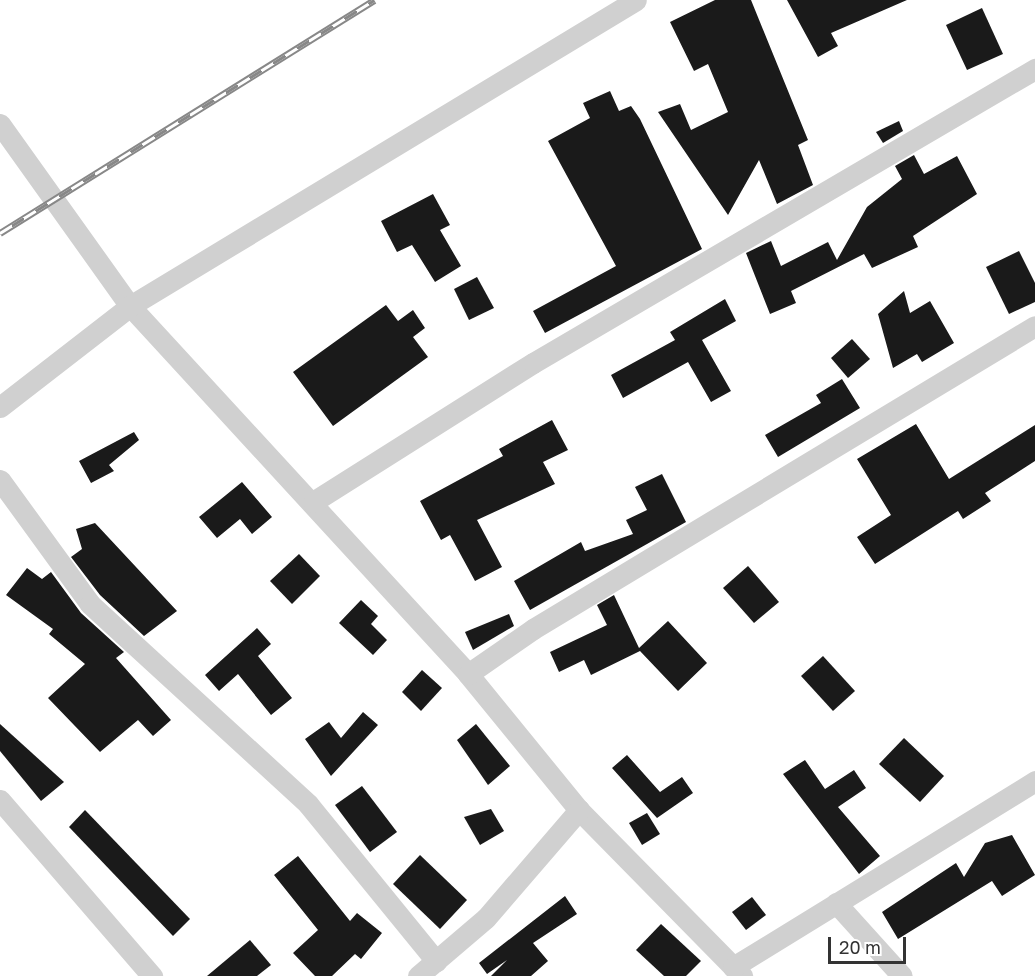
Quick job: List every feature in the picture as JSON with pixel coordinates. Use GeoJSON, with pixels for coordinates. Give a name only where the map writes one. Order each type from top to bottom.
{"type":"FeatureCollection","features":[{"type":"Feature","properties":{"kind":"street"},"geometry":{"type":"LineString","coordinates":[[0,407],[129,306],[636,0]]}},
{"type":"Feature","properties":{"kind":"street"},"geometry":{"type":"LineString","coordinates":[[313,502],[543,356],[1035,69]]}},
{"type":"Feature","properties":{"kind":"street"},"geometry":{"type":"LineString","coordinates":[[0,124],[129,306],[313,502],[468,674],[579,810],[738,971],[836,903],[1035,781]]}},
{"type":"Feature","properties":{"kind":"street"},"geometry":{"type":"LineString","coordinates":[[468,674],[533,629],[1035,326]]}},
{"type":"Feature","properties":{"kind":"street"},"geometry":{"type":"LineString","coordinates":[[0,480],[90,604],[308,804],[435,961]]}},
{"type":"Feature","properties":{"kind":"street"},"geometry":{"type":"LineString","coordinates":[[0,800],[152,976]]}},
{"type":"Feature","properties":{"kind":"street"},"geometry":{"type":"LineString","coordinates":[[418,976],[486,918],[579,810]]}},
{"type":"Feature","properties":{"kind":"street"},"geometry":{"type":"LineString","coordinates":[[836,903],[902,976]]}},
{"type":"Feature","properties":{"kind":"building"},"geometry":{"type":"Polygon","coordinates":[[[715,0],[751,0],[808,140],[798,145],[813,185],[777,204],[759,160],[728,215],[658,112],[680,104],[691,130],[728,112],[708,64],[694,71],[670,22],[715,0]]]}},
{"type":"Feature","properties":{"kind":"building"},"geometry":{"type":"Polygon","coordinates":[[[787,0],[907,0],[831,33],[838,46],[818,57],[787,0]]]}},
{"type":"Feature","properties":{"kind":"building"},"geometry":{"type":"Polygon","coordinates":[[[982,8],[1003,54],[967,70],[946,25],[982,8]]]}},
{"type":"Feature","properties":{"kind":"building"},"geometry":{"type":"Polygon","coordinates":[[[610,91],[619,111],[631,106],[640,119],[702,249],[545,333],[533,311],[616,266],[548,141],[590,118],[583,103],[610,91]]]}},
{"type":"Feature","properties":{"kind":"building"},"geometry":{"type":"Polygon","coordinates":[[[899,121],[903,131],[883,143],[876,132],[899,121]]]}},
{"type":"Feature","properties":{"kind":"building"},"geometry":{"type":"Polygon","coordinates":[[[914,155],[924,174],[957,156],[977,194],[913,236],[918,247],[872,268],[864,254],[791,291],[796,303],[770,314],[746,253],[771,241],[781,266],[828,242],[837,260],[867,207],[902,179],[895,166],[914,155]]]}},
{"type":"Feature","properties":{"kind":"building"},"geometry":{"type":"Polygon","coordinates":[[[433,194],[450,225],[440,230],[461,266],[435,282],[412,245],[397,252],[381,221],[433,194]]]}},
{"type":"Feature","properties":{"kind":"building"},"geometry":{"type":"Polygon","coordinates":[[[1019,251],[1035,283],[1035,302],[1009,314],[986,267],[1019,251]]]}},
{"type":"Feature","properties":{"kind":"building"},"geometry":{"type":"Polygon","coordinates":[[[477,277],[494,308],[469,320],[454,289],[477,277]]]}},
{"type":"Feature","properties":{"kind":"building"},"geometry":{"type":"Polygon","coordinates":[[[904,291],[910,313],[930,301],[954,343],[922,362],[917,354],[893,368],[878,314],[904,291]]]}},
{"type":"Feature","properties":{"kind":"building"},"geometry":{"type":"Polygon","coordinates":[[[725,299],[736,321],[702,340],[731,391],[711,402],[688,362],[623,398],[611,375],[675,340],[670,332],[725,299]]]}},
{"type":"Feature","properties":{"kind":"building"},"geometry":{"type":"Polygon","coordinates":[[[386,305],[398,321],[413,310],[425,328],[413,337],[428,357],[333,426],[293,372],[386,305]]]}},
{"type":"Feature","properties":{"kind":"building"},"geometry":{"type":"Polygon","coordinates":[[[852,339],[870,359],[848,378],[831,358],[852,339]]]}},
{"type":"Feature","properties":{"kind":"building"},"geometry":{"type":"Polygon","coordinates":[[[842,379],[860,408],[778,457],[765,435],[821,403],[816,395],[842,379]]]}},
{"type":"Feature","properties":{"kind":"building"},"geometry":{"type":"Polygon","coordinates":[[[552,420],[568,450],[543,462],[555,484],[477,520],[502,567],[475,581],[450,535],[441,540],[420,501],[503,456],[499,449],[552,420]]]}},
{"type":"Feature","properties":{"kind":"building"},"geometry":{"type":"Polygon","coordinates":[[[916,424],[949,479],[1035,425],[1035,461],[985,493],[991,501],[963,519],[958,511],[875,564],[857,537],[891,515],[857,459],[916,424]]]}},
{"type":"Feature","properties":{"kind":"building"},"geometry":{"type":"Polygon","coordinates":[[[134,432],[139,440],[109,465],[114,471],[91,483],[79,461],[134,432]]]}},
{"type":"Feature","properties":{"kind":"building"},"geometry":{"type":"Polygon","coordinates":[[[662,474],[686,522],[530,610],[514,581],[581,542],[585,551],[633,534],[626,520],[647,510],[635,487],[662,474]]]}},
{"type":"Feature","properties":{"kind":"building"},"geometry":{"type":"Polygon","coordinates":[[[242,482],[272,517],[252,534],[240,519],[217,538],[199,517],[242,482]]]}},
{"type":"Feature","properties":{"kind":"building"},"geometry":{"type":"Polygon","coordinates":[[[95,523],[177,611],[144,636],[100,595],[71,557],[82,549],[76,529],[95,523]]]}},
{"type":"Feature","properties":{"kind":"building"},"geometry":{"type":"Polygon","coordinates":[[[299,554],[320,576],[292,604],[270,581],[299,554]]]}},
{"type":"Feature","properties":{"kind":"building"},"geometry":{"type":"Polygon","coordinates":[[[748,566],[779,602],[754,623],[723,588],[748,566]]]}},
{"type":"Feature","properties":{"kind":"building"},"geometry":{"type":"Polygon","coordinates":[[[27,568],[42,579],[51,572],[81,613],[124,652],[116,658],[171,720],[153,736],[138,720],[100,752],[48,698],[85,664],[49,634],[53,629],[6,595],[27,568]]]}},
{"type":"Feature","properties":{"kind":"building"},"geometry":{"type":"Polygon","coordinates":[[[614,595],[639,648],[668,621],[707,663],[678,691],[640,651],[591,675],[584,660],[559,672],[550,652],[607,625],[597,605],[614,595]]]}},
{"type":"Feature","properties":{"kind":"building"},"geometry":{"type":"Polygon","coordinates":[[[361,600],[378,616],[371,624],[387,640],[373,655],[339,623],[361,600]]]}},
{"type":"Feature","properties":{"kind":"building"},"geometry":{"type":"Polygon","coordinates":[[[509,614],[514,626],[473,650],[465,632],[509,614]]]}},
{"type":"Feature","properties":{"kind":"building"},"geometry":{"type":"Polygon","coordinates":[[[257,628],[271,644],[258,656],[292,698],[271,715],[238,674],[219,691],[205,675],[257,628]]]}},
{"type":"Feature","properties":{"kind":"building"},"geometry":{"type":"Polygon","coordinates":[[[823,656],[855,691],[833,711],[801,676],[823,656]]]}},
{"type":"Feature","properties":{"kind":"building"},"geometry":{"type":"Polygon","coordinates":[[[422,670],[442,688],[421,711],[402,692],[422,670]]]}},
{"type":"Feature","properties":{"kind":"building"},"geometry":{"type":"Polygon","coordinates":[[[363,712],[378,725],[331,776],[305,739],[329,722],[341,738],[363,712]]]}},
{"type":"Feature","properties":{"kind":"building"},"geometry":{"type":"Polygon","coordinates":[[[0,724],[64,782],[41,801],[0,751],[0,724]]]}},
{"type":"Feature","properties":{"kind":"building"},"geometry":{"type":"Polygon","coordinates":[[[476,724],[510,766],[488,785],[457,740],[476,724]]]}},
{"type":"Feature","properties":{"kind":"building"},"geometry":{"type":"Polygon","coordinates":[[[904,738],[944,776],[920,802],[879,764],[904,738]]]}},
{"type":"Feature","properties":{"kind":"building"},"geometry":{"type":"Polygon","coordinates":[[[627,755],[660,792],[682,777],[693,793],[657,818],[612,768],[627,755]]]}},
{"type":"Feature","properties":{"kind":"building"},"geometry":{"type":"Polygon","coordinates":[[[805,760],[825,789],[854,770],[866,788],[838,807],[880,856],[859,874],[783,774],[805,760]]]}},
{"type":"Feature","properties":{"kind":"building"},"geometry":{"type":"Polygon","coordinates":[[[362,786],[397,832],[370,852],[335,805],[362,786]]]}},
{"type":"Feature","properties":{"kind":"building"},"geometry":{"type":"Polygon","coordinates":[[[491,809],[504,831],[480,845],[464,817],[491,809]]]}},
{"type":"Feature","properties":{"kind":"building"},"geometry":{"type":"Polygon","coordinates":[[[85,810],[190,919],[173,936],[69,827],[85,810]]]}},
{"type":"Feature","properties":{"kind":"building"},"geometry":{"type":"Polygon","coordinates":[[[647,813],[660,834],[642,845],[629,823],[647,813]]]}},
{"type":"Feature","properties":{"kind":"building"},"geometry":{"type":"Polygon","coordinates":[[[1012,835],[1035,875],[1002,896],[992,881],[898,939],[882,912],[956,863],[964,877],[985,843],[1012,835]]]}},
{"type":"Feature","properties":{"kind":"building"},"geometry":{"type":"Polygon","coordinates":[[[420,855],[467,900],[440,929],[393,884],[420,855]]]}},
{"type":"Feature","properties":{"kind":"building"},"geometry":{"type":"Polygon","coordinates":[[[298,856],[350,921],[357,913],[382,933],[361,959],[355,954],[332,976],[315,976],[293,953],[318,930],[274,875],[298,856]]]}},
{"type":"Feature","properties":{"kind":"building"},"geometry":{"type":"Polygon","coordinates":[[[565,896],[577,914],[533,943],[548,961],[531,976],[491,976],[507,960],[487,974],[479,963],[565,896]]]}},
{"type":"Feature","properties":{"kind":"building"},"geometry":{"type":"Polygon","coordinates":[[[752,897],[766,915],[746,930],[732,912],[752,897]]]}},
{"type":"Feature","properties":{"kind":"building"},"geometry":{"type":"Polygon","coordinates":[[[661,924],[701,961],[686,976],[664,976],[636,950],[661,924]]]}},
{"type":"Feature","properties":{"kind":"building"},"geometry":{"type":"Polygon","coordinates":[[[250,940],[271,965],[257,976],[207,976],[250,940]]]}},
{"type":"Feature","properties":{"kind":"railway"},"geometry":{"type":"LineString","coordinates":[[0,233],[375,0]]}}]}
